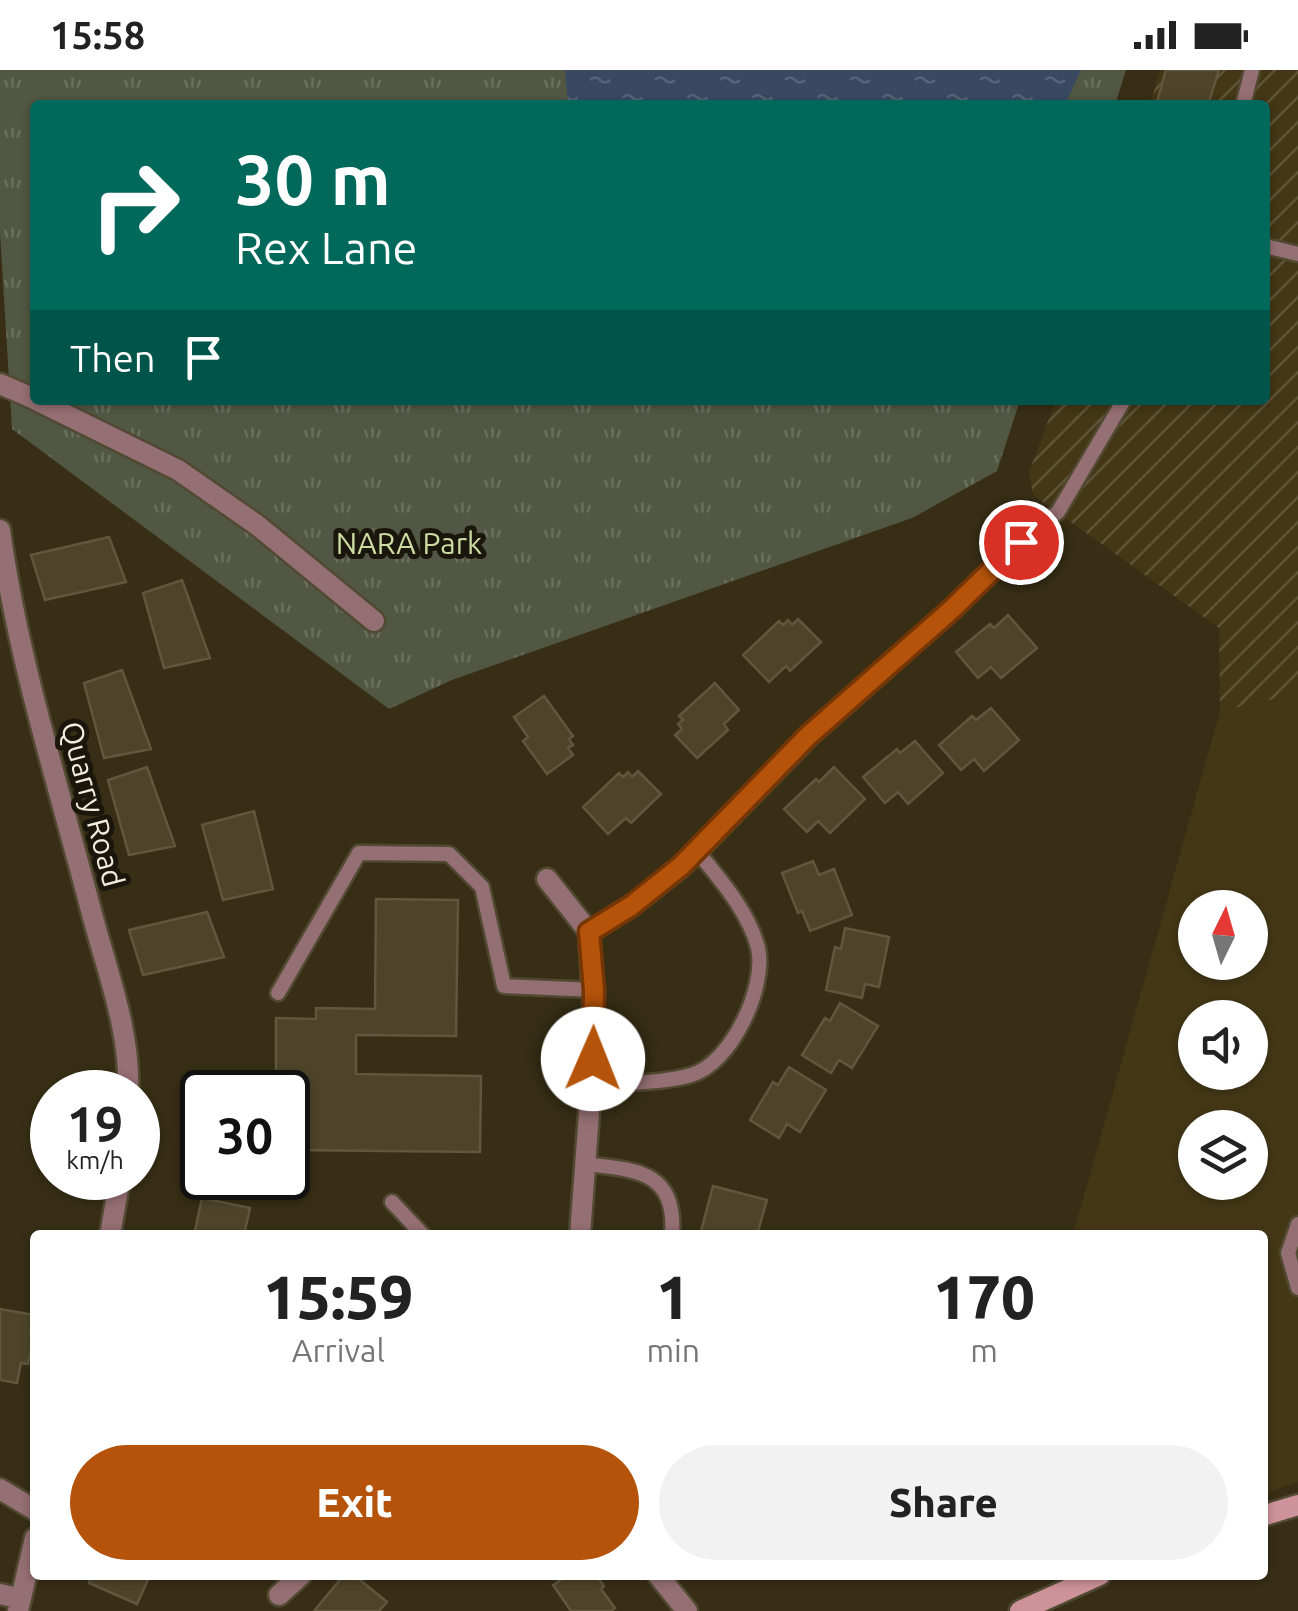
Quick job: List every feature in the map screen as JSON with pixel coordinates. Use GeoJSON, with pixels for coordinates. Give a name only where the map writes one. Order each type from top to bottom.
{"type":"FeatureCollection","features":[{"type":"Feature","properties":{"kind":"main road"},"geometry":{"type":"LineString","coordinates":[[1268,1514],[1298,1505]]}},
{"type":"Feature","properties":{"kind":"main road"},"geometry":{"type":"LineString","coordinates":[[1020,1611],[1089,1580]]}},
{"type":"Feature","properties":{"kind":"street"},"geometry":{"type":"LineString","coordinates":[[0,384],[30,397]]}},
{"type":"Feature","properties":{"kind":"street"},"geometry":{"type":"LineString","coordinates":[[46,405],[178,470],[257,525],[374,621]]}},
{"type":"Feature","properties":{"kind":"street","name":"Quarry Road"},"geometry":{"type":"LineString","coordinates":[[0,530],[7,584],[34,703],[121,1024],[126,1070]]}},
{"type":"Feature","properties":{"kind":"street"},"geometry":{"type":"LineString","coordinates":[[589,932],[631,906],[696,850],[808,736],[951,610],[1021,542]]}},
{"type":"Feature","properties":{"kind":"street"},"geometry":{"type":"LineString","coordinates":[[547,879],[589,932],[594,990],[580,1230]]}},
{"type":"Feature","properties":{"kind":"street"},"geometry":{"type":"LineString","coordinates":[[111,1230],[116,1200]]}},
{"type":"Feature","properties":{"kind":"street"},"geometry":{"type":"LineString","coordinates":[[0,1489],[30,1507]]}},
{"type":"Feature","properties":{"kind":"street"},"geometry":{"type":"LineString","coordinates":[[13,1601],[30,1552]]}},
{"type":"Feature","properties":{"kind":"street"},"geometry":{"type":"LineString","coordinates":[[279,1595],[296,1580]]}},
{"type":"Feature","properties":{"kind":"street"},"geometry":{"type":"LineString","coordinates":[[662,1580],[687,1611]]}},
{"type":"Feature","properties":{"kind":"lane"},"geometry":{"type":"LineString","coordinates":[[1244,100],[1252,70]]}},
{"type":"Feature","properties":{"kind":"lane"},"geometry":{"type":"LineString","coordinates":[[1270,247],[1298,254]]}},
{"type":"Feature","properties":{"kind":"lane"},"geometry":{"type":"LineString","coordinates":[[1021,542],[1058,512],[1121,405]]}},
{"type":"Feature","properties":{"kind":"lane"},"geometry":{"type":"LineString","coordinates":[[591,1086],[694,1075],[732,1046],[755,993],[758,949],[731,891],[696,850]]}},
{"type":"Feature","properties":{"kind":"lane"},"geometry":{"type":"LineString","coordinates":[[278,993],[359,853],[449,854],[482,887],[504,986],[594,990]]}},
{"type":"Feature","properties":{"kind":"lane"},"geometry":{"type":"LineString","coordinates":[[586,1164],[652,1176],[670,1205],[672,1230]]}},
{"type":"Feature","properties":{"kind":"lane"},"geometry":{"type":"LineString","coordinates":[[392,1202],[418,1230]]}},
{"type":"Feature","properties":{"kind":"lane"},"geometry":{"type":"LineString","coordinates":[[1298,1224],[1288,1253],[1298,1288]]}},
{"type":"Feature","properties":{"kind":"shaded area"},"geometry":{"type":"Polygon","coordinates":[[[1160,70],[1298,70],[1298,694],[1220,711],[1219,628],[1033,495],[1029,472],[1054,405],[1270,405],[1270,100],[1151,100],[1160,70]]]}},
{"type":"Feature","properties":{"kind":"shaded area"},"geometry":{"type":"Polygon","coordinates":[[[1298,694],[1298,1482],[1268,1492],[1268,1230],[1074,1230],[1220,711],[1298,694]]]}},
{"type":"Feature","properties":{"kind":"green space","name":"NARA Park"},"geometry":{"type":"Polygon","coordinates":[[[0,70],[1126,70],[1117,100],[30,100],[30,405],[1018,405],[997,471],[912,518],[452,680],[389,709],[12,429],[0,232],[0,70]]]}},
{"type":"Feature","properties":{"kind":"water"},"geometry":{"type":"Polygon","coordinates":[[[565,70],[1081,70],[1067,100],[568,100],[565,70]]]}},
{"type":"Feature","properties":{"kind":"building"},"geometry":{"type":"Polygon","coordinates":[[[1166,70],[1219,70],[1210,100],[1157,100],[1166,70]]]}},
{"type":"Feature","properties":{"kind":"building"},"geometry":{"type":"Polygon","coordinates":[[[109,537],[126,582],[45,600],[31,555],[109,537]]]}},
{"type":"Feature","properties":{"kind":"building"},"geometry":{"type":"Polygon","coordinates":[[[182,580],[210,658],[164,668],[143,593],[182,580]]]}},
{"type":"Feature","properties":{"kind":"building"},"geometry":{"type":"Polygon","coordinates":[[[1008,615],[1037,648],[1001,678],[991,667],[978,678],[956,652],[990,624],[994,628],[1008,615]]]}},
{"type":"Feature","properties":{"kind":"building"},"geometry":{"type":"Polygon","coordinates":[[[798,619],[821,642],[790,671],[786,666],[769,682],[743,655],[779,621],[783,625],[788,620],[792,625],[798,619]]]}},
{"type":"Feature","properties":{"kind":"building"},"geometry":{"type":"Polygon","coordinates":[[[122,670],[151,749],[104,758],[84,683],[122,670]]]}},
{"type":"Feature","properties":{"kind":"building"},"geometry":{"type":"Polygon","coordinates":[[[715,683],[739,710],[724,724],[728,730],[697,758],[675,735],[682,729],[679,716],[715,683]]]}},
{"type":"Feature","properties":{"kind":"building"},"geometry":{"type":"Polygon","coordinates":[[[544,696],[573,736],[569,739],[573,745],[568,748],[573,755],[547,774],[523,741],[528,737],[514,717],[544,696]]]}},
{"type":"Feature","properties":{"kind":"building"},"geometry":{"type":"Polygon","coordinates":[[[991,708],[1019,740],[984,771],[974,759],[961,770],[939,745],[972,716],[976,720],[991,708]]]}},
{"type":"Feature","properties":{"kind":"building"},"geometry":{"type":"Polygon","coordinates":[[[915,741],[943,773],[908,804],[898,792],[885,803],[863,777],[897,749],[900,753],[915,741]]]}},
{"type":"Feature","properties":{"kind":"building"},"geometry":{"type":"Polygon","coordinates":[[[147,767],[175,846],[129,855],[108,780],[147,767]]]}},
{"type":"Feature","properties":{"kind":"building"},"geometry":{"type":"Polygon","coordinates":[[[834,767],[865,799],[830,833],[818,821],[807,832],[784,809],[834,767]]]}},
{"type":"Feature","properties":{"kind":"building"},"geometry":{"type":"Polygon","coordinates":[[[638,771],[661,794],[631,823],[626,818],[608,834],[583,807],[619,773],[623,777],[628,772],[632,777],[638,771]]]}},
{"type":"Feature","properties":{"kind":"building"},"geometry":{"type":"Polygon","coordinates":[[[254,811],[273,889],[223,900],[202,825],[254,811]]]}},
{"type":"Feature","properties":{"kind":"building"},"geometry":{"type":"Polygon","coordinates":[[[813,861],[819,875],[834,869],[852,915],[810,931],[782,873],[813,861]]]}},
{"type":"Feature","properties":{"kind":"building"},"geometry":{"type":"Polygon","coordinates":[[[376,899],[458,900],[456,1036],[356,1035],[356,1074],[481,1076],[480,1152],[310,1150],[310,1070],[276,1070],[276,1018],[316,1019],[316,1008],[375,1009],[376,899]]]}},
{"type":"Feature","properties":{"kind":"building"},"geometry":{"type":"Polygon","coordinates":[[[207,912],[224,957],[143,975],[129,930],[207,912]]]}},
{"type":"Feature","properties":{"kind":"building"},"geometry":{"type":"Polygon","coordinates":[[[845,928],[889,937],[879,987],[865,984],[862,998],[826,990],[835,947],[841,949],[845,928]]]}},
{"type":"Feature","properties":{"kind":"building"},"geometry":{"type":"Polygon","coordinates":[[[840,1003],[878,1026],[852,1068],[839,1060],[831,1073],[802,1055],[825,1018],[830,1021],[840,1003]]]}},
{"type":"Feature","properties":{"kind":"building"},"geometry":{"type":"Polygon","coordinates":[[[789,1067],[826,1090],[800,1132],[787,1124],[779,1138],[750,1120],[773,1082],[778,1085],[789,1067]]]}},
{"type":"Feature","properties":{"kind":"building"},"geometry":{"type":"Polygon","coordinates":[[[713,1186],[767,1200],[758,1230],[701,1230],[713,1186]]]}},
{"type":"Feature","properties":{"kind":"building"},"geometry":{"type":"Polygon","coordinates":[[[202,1200],[250,1208],[245,1230],[195,1230],[202,1200]]]}},
{"type":"Feature","properties":{"kind":"building"},"geometry":{"type":"Polygon","coordinates":[[[0,1309],[30,1314],[28,1364],[21,1363],[17,1383],[0,1380],[0,1309]]]}},
{"type":"Feature","properties":{"kind":"building"},"geometry":{"type":"Polygon","coordinates":[[[90,1580],[148,1580],[137,1604],[89,1583],[90,1580]]]}},
{"type":"Feature","properties":{"kind":"building"},"geometry":{"type":"Polygon","coordinates":[[[340,1580],[360,1580],[387,1602],[379,1611],[314,1611],[340,1580]]]}},
{"type":"Feature","properties":{"kind":"building"},"geometry":{"type":"Polygon","coordinates":[[[560,1580],[600,1580],[604,1586],[601,1589],[615,1608],[571,1611],[553,1585],[560,1580]]]}},
{"type":"Feature","properties":{"kind":"route"},"geometry":{"type":"LineString","coordinates":[[593,1059],[594,990],[589,932],[631,906],[681,866],[808,736],[951,610],[1021,542]]}}]}
